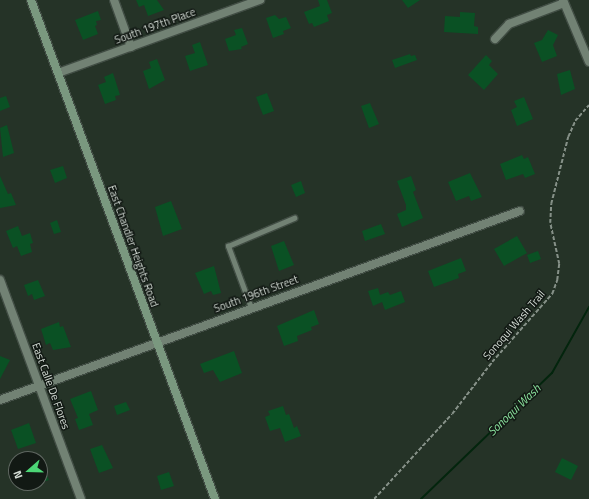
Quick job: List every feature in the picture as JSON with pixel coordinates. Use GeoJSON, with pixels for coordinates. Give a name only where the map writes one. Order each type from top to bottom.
{"type":"FeatureCollection","features":[{"type":"Feature","properties":{"kind":"main road","name":"East Chandler Heights Road"},"geometry":{"type":"LineString","coordinates":[[31,0],[215,499]]}},
{"type":"Feature","properties":{"kind":"street"},"geometry":{"type":"LineString","coordinates":[[114,0],[131,47]]}},
{"type":"Feature","properties":{"kind":"street","name":"South 197th Place"},"geometry":{"type":"LineString","coordinates":[[58,73],[131,47],[243,3],[260,0]]}},
{"type":"Feature","properties":{"kind":"street"},"geometry":{"type":"LineString","coordinates":[[495,39],[509,24],[564,2],[588,60]]}},
{"type":"Feature","properties":{"kind":"street","name":"South 196th Street"},"geometry":{"type":"LineString","coordinates":[[0,400],[157,341],[520,211]]}},
{"type":"Feature","properties":{"kind":"street","name":"East Calle De Flores"},"geometry":{"type":"LineString","coordinates":[[0,280],[81,499]]}},
{"type":"Feature","properties":{"kind":"lane"},"geometry":{"type":"LineString","coordinates":[[250,308],[228,246],[294,218]]}},
{"type":"Feature","properties":{"kind":"path","name":"Sonoqui Wash Trail"},"geometry":{"type":"LineString","coordinates":[[374,499],[452,414],[492,362],[552,294],[557,280],[559,264],[550,223],[551,204],[568,137],[575,121],[589,105]]}},
{"type":"Feature","properties":{"kind":"building"},"geometry":{"type":"Polygon","coordinates":[[[136,0],[157,0],[164,10],[148,16],[144,5],[139,7],[136,0]]]}},
{"type":"Feature","properties":{"kind":"building"},"geometry":{"type":"Polygon","coordinates":[[[318,0],[327,0],[332,13],[327,15],[329,21],[314,27],[312,23],[309,24],[304,12],[320,6],[318,0]]]}},
{"type":"Feature","properties":{"kind":"building"},"geometry":{"type":"Polygon","coordinates":[[[402,0],[420,0],[408,8],[402,0]]]}},
{"type":"Feature","properties":{"kind":"building"},"geometry":{"type":"Polygon","coordinates":[[[98,11],[101,20],[96,21],[97,25],[95,26],[98,34],[83,40],[75,20],[98,11]]]}},
{"type":"Feature","properties":{"kind":"building"},"geometry":{"type":"Polygon","coordinates":[[[460,12],[475,13],[474,26],[478,27],[478,34],[444,32],[445,16],[460,17],[460,12]]]}},
{"type":"Feature","properties":{"kind":"building"},"geometry":{"type":"Polygon","coordinates":[[[275,15],[279,19],[286,17],[291,28],[283,31],[284,34],[273,38],[266,18],[275,15]]]}},
{"type":"Feature","properties":{"kind":"building"},"geometry":{"type":"Polygon","coordinates":[[[242,28],[248,44],[241,47],[242,49],[229,51],[225,39],[236,35],[234,30],[242,28]]]}},
{"type":"Feature","properties":{"kind":"building"},"geometry":{"type":"Polygon","coordinates":[[[548,30],[558,35],[553,45],[557,56],[542,62],[534,43],[542,40],[548,30]]]}},
{"type":"Feature","properties":{"kind":"building"},"geometry":{"type":"Polygon","coordinates":[[[200,42],[208,65],[190,71],[185,56],[195,53],[192,45],[200,42]]]}},
{"type":"Feature","properties":{"kind":"building"},"geometry":{"type":"Polygon","coordinates":[[[410,54],[411,56],[415,55],[417,60],[395,68],[392,60],[410,54]]]}},
{"type":"Feature","properties":{"kind":"building"},"geometry":{"type":"Polygon","coordinates":[[[486,55],[492,61],[489,65],[498,74],[484,90],[468,75],[486,55]]]}},
{"type":"Feature","properties":{"kind":"building"},"geometry":{"type":"Polygon","coordinates":[[[157,59],[165,80],[149,89],[143,71],[151,68],[149,62],[157,59]]]}},
{"type":"Feature","properties":{"kind":"building"},"geometry":{"type":"Polygon","coordinates":[[[570,70],[575,89],[561,95],[557,74],[570,70]]]}},
{"type":"Feature","properties":{"kind":"building"},"geometry":{"type":"Polygon","coordinates":[[[113,73],[120,95],[115,96],[116,100],[105,104],[98,85],[106,82],[104,77],[113,73]]]}},
{"type":"Feature","properties":{"kind":"building"},"geometry":{"type":"Polygon","coordinates":[[[267,93],[274,111],[263,115],[256,97],[267,93]]]}},
{"type":"Feature","properties":{"kind":"building"},"geometry":{"type":"Polygon","coordinates":[[[6,96],[10,107],[0,111],[0,98],[6,96]]]}},
{"type":"Feature","properties":{"kind":"building"},"geometry":{"type":"Polygon","coordinates":[[[524,97],[533,119],[517,126],[511,110],[517,107],[514,101],[524,97]]]}},
{"type":"Feature","properties":{"kind":"building"},"geometry":{"type":"Polygon","coordinates":[[[370,103],[379,124],[369,128],[361,106],[370,103]]]}},
{"type":"Feature","properties":{"kind":"building"},"geometry":{"type":"Polygon","coordinates":[[[7,125],[14,153],[3,157],[0,128],[7,125]]]}},
{"type":"Feature","properties":{"kind":"building"},"geometry":{"type":"Polygon","coordinates":[[[522,155],[524,159],[528,157],[535,174],[525,178],[523,174],[506,180],[500,164],[522,155]]]}},
{"type":"Feature","properties":{"kind":"building"},"geometry":{"type":"Polygon","coordinates":[[[63,166],[67,178],[55,183],[50,170],[63,166]]]}},
{"type":"Feature","properties":{"kind":"building"},"geometry":{"type":"Polygon","coordinates":[[[470,173],[482,197],[471,201],[469,196],[456,201],[448,182],[470,173]]]}},
{"type":"Feature","properties":{"kind":"building"},"geometry":{"type":"Polygon","coordinates":[[[0,176],[8,194],[11,193],[16,205],[0,208],[0,176]]]}},
{"type":"Feature","properties":{"kind":"building"},"geometry":{"type":"Polygon","coordinates":[[[411,176],[416,190],[413,192],[423,218],[402,227],[397,214],[406,210],[406,205],[397,181],[411,176]]]}},
{"type":"Feature","properties":{"kind":"building"},"geometry":{"type":"Polygon","coordinates":[[[301,181],[305,193],[296,197],[291,185],[301,181]]]}},
{"type":"Feature","properties":{"kind":"building"},"geometry":{"type":"Polygon","coordinates":[[[171,201],[182,229],[163,236],[155,207],[171,201]]]}},
{"type":"Feature","properties":{"kind":"building"},"geometry":{"type":"Polygon","coordinates":[[[57,220],[61,232],[54,234],[50,223],[57,220]]]}},
{"type":"Feature","properties":{"kind":"building"},"geometry":{"type":"Polygon","coordinates":[[[381,224],[385,234],[365,241],[362,231],[381,224]]]}},
{"type":"Feature","properties":{"kind":"building"},"geometry":{"type":"Polygon","coordinates":[[[18,226],[22,236],[30,233],[33,243],[30,244],[32,252],[21,256],[17,246],[13,248],[6,231],[18,226]]]}},
{"type":"Feature","properties":{"kind":"building"},"geometry":{"type":"Polygon","coordinates":[[[517,236],[527,253],[504,266],[494,249],[517,236]]]}},
{"type":"Feature","properties":{"kind":"building"},"geometry":{"type":"Polygon","coordinates":[[[284,241],[294,265],[279,271],[271,246],[284,241]]]}},
{"type":"Feature","properties":{"kind":"building"},"geometry":{"type":"Polygon","coordinates":[[[538,251],[541,259],[530,263],[527,255],[538,251]]]}},
{"type":"Feature","properties":{"kind":"building"},"geometry":{"type":"Polygon","coordinates":[[[461,258],[466,271],[458,274],[459,278],[434,287],[428,271],[461,258]]]}},
{"type":"Feature","properties":{"kind":"building"},"geometry":{"type":"Polygon","coordinates":[[[214,266],[221,293],[213,295],[211,291],[204,294],[195,273],[214,266]]]}},
{"type":"Feature","properties":{"kind":"building"},"geometry":{"type":"Polygon","coordinates":[[[38,280],[45,296],[34,300],[32,294],[28,296],[24,285],[38,280]]]}},
{"type":"Feature","properties":{"kind":"building"},"geometry":{"type":"Polygon","coordinates":[[[378,288],[380,295],[388,292],[390,295],[401,291],[405,302],[385,310],[382,302],[373,306],[368,291],[378,288]]]}},
{"type":"Feature","properties":{"kind":"building"},"geometry":{"type":"Polygon","coordinates":[[[314,310],[319,324],[311,327],[312,330],[297,336],[298,341],[284,346],[277,326],[314,310]]]}},
{"type":"Feature","properties":{"kind":"building"},"geometry":{"type":"Polygon","coordinates":[[[59,322],[60,327],[63,326],[71,347],[53,350],[50,343],[46,345],[41,329],[59,322]]]}},
{"type":"Feature","properties":{"kind":"building"},"geometry":{"type":"Polygon","coordinates":[[[234,351],[242,373],[220,382],[213,370],[204,373],[200,364],[234,351]]]}},
{"type":"Feature","properties":{"kind":"building"},"geometry":{"type":"Polygon","coordinates":[[[0,356],[10,360],[0,379],[0,356]]]}},
{"type":"Feature","properties":{"kind":"building"},"geometry":{"type":"Polygon","coordinates":[[[91,391],[98,410],[89,414],[93,425],[79,430],[75,419],[78,418],[70,399],[91,391]]]}},
{"type":"Feature","properties":{"kind":"building"},"geometry":{"type":"Polygon","coordinates":[[[126,402],[130,410],[117,415],[114,406],[126,402]]]}},
{"type":"Feature","properties":{"kind":"building"},"geometry":{"type":"Polygon","coordinates":[[[283,406],[286,415],[289,414],[294,428],[297,426],[301,436],[285,442],[280,428],[270,431],[265,417],[270,415],[268,411],[283,406]]]}},
{"type":"Feature","properties":{"kind":"building"},"geometry":{"type":"Polygon","coordinates":[[[29,423],[36,443],[18,449],[11,430],[29,423]]]}},
{"type":"Feature","properties":{"kind":"building"},"geometry":{"type":"Polygon","coordinates":[[[102,445],[113,468],[99,473],[90,449],[102,445]]]}},
{"type":"Feature","properties":{"kind":"building"},"geometry":{"type":"Polygon","coordinates":[[[562,458],[578,466],[571,480],[555,472],[562,458]]]}},
{"type":"Feature","properties":{"kind":"building"},"geometry":{"type":"Polygon","coordinates":[[[169,472],[174,486],[161,490],[157,476],[169,472]]]}},
{"type":"Feature","properties":{"kind":"waterway","name":"Sonoqui Wash"},"geometry":{"type":"LineString","coordinates":[[421,499],[552,373],[589,307]]}}]}
